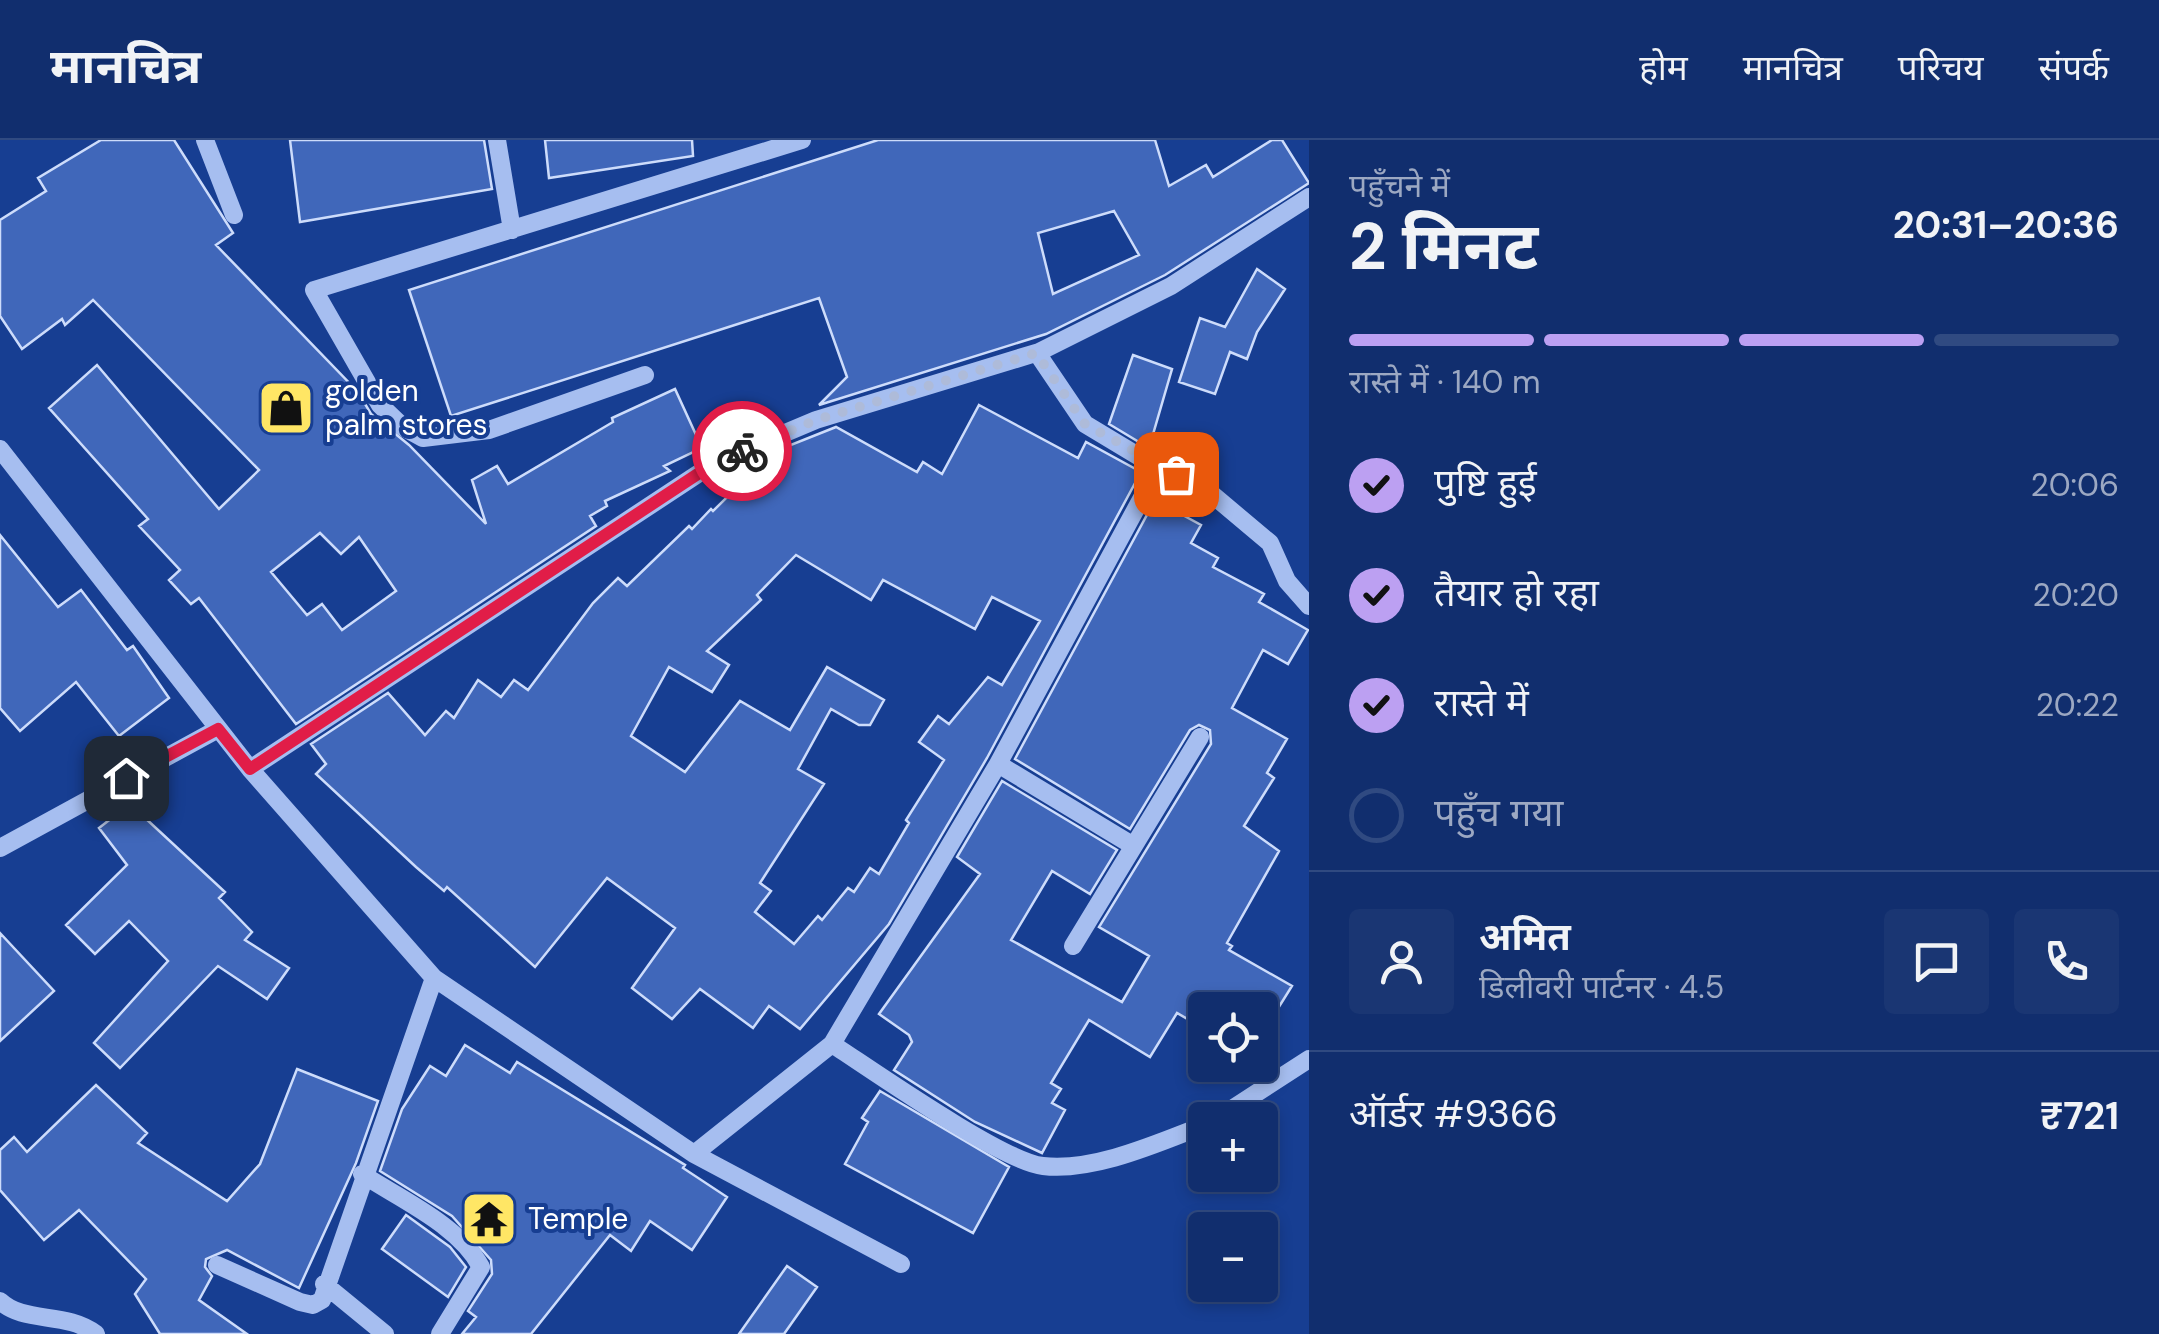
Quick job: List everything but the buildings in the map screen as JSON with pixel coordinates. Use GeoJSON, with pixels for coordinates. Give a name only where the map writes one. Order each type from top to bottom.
{"type":"FeatureCollection","features":[{"type":"Feature","properties":{"kind":"street"},"geometry":{"type":"LineString","coordinates":[[205,140],[234,215]]}},
{"type":"Feature","properties":{"kind":"street"},"geometry":{"type":"LineString","coordinates":[[496,140],[512,230]]}},
{"type":"Feature","properties":{"kind":"street"},"geometry":{"type":"LineString","coordinates":[[645,376],[489,430],[423,438],[403,427],[380,405],[314,290],[802,140]]}},
{"type":"Feature","properties":{"kind":"street"},"geometry":{"type":"LineString","coordinates":[[250,769],[716,462],[816,420],[1036,353],[1170,286],[1309,197]]}},
{"type":"Feature","properties":{"kind":"street"},"geometry":{"type":"LineString","coordinates":[[1036,353],[1085,424],[1158,468],[1208,491],[1270,543],[1286,581],[1309,606]]}},
{"type":"Feature","properties":{"kind":"street"},"geometry":{"type":"LineString","coordinates":[[0,450],[250,769],[434,978],[694,1154],[901,1264]]}},
{"type":"Feature","properties":{"kind":"street"},"geometry":{"type":"LineString","coordinates":[[694,1154],[832,1044],[998,764],[1158,468]]}},
{"type":"Feature","properties":{"kind":"street"},"geometry":{"type":"LineString","coordinates":[[2,843],[218,729]]}},
{"type":"Feature","properties":{"kind":"street"},"geometry":{"type":"LineString","coordinates":[[1073,946],[1200,737]]}},
{"type":"Feature","properties":{"kind":"street"},"geometry":{"type":"LineString","coordinates":[[998,764],[1132,845]]}},
{"type":"Feature","properties":{"kind":"street"},"geometry":{"type":"LineString","coordinates":[[217,1265],[312,1305],[322,1300],[362,1174],[434,978]]}},
{"type":"Feature","properties":{"kind":"street"},"geometry":{"type":"LineString","coordinates":[[832,1044],[918,1100],[1041,1166],[1124,1156],[1188,1132]]}},
{"type":"Feature","properties":{"kind":"street"},"geometry":{"type":"LineString","coordinates":[[1243,1102],[1309,1059]]}},
{"type":"Feature","properties":{"kind":"street"},"geometry":{"type":"LineString","coordinates":[[362,1174],[453,1235],[481,1267],[440,1334]]}},
{"type":"Feature","properties":{"kind":"street"},"geometry":{"type":"LineString","coordinates":[[324,1284],[385,1334]]}},
{"type":"Feature","properties":{"kind":"street"},"geometry":{"type":"LineString","coordinates":[[0,1300],[23,1314],[58,1316],[96,1334]]}},
{"type":"Feature","properties":{"kind":"way so far"},"geometry":{"type":"LineString","coordinates":[[742,451],[816,420],[1036,353],[1085,424],[1158,468],[1176,474]]}},
{"type":"Feature","properties":{"kind":"place","name":"golden palm stores"},"geometry":{"type":"Point","coordinates":[286,408]}},
{"type":"Feature","properties":{"kind":"place","name":"Temple"},"geometry":{"type":"Point","coordinates":[489,1219]}},
{"type":"Feature","properties":{"kind":"route"},"geometry":{"type":"LineString","coordinates":[[126,778],[218,729],[250,769],[716,462],[742,451]]}}]}
